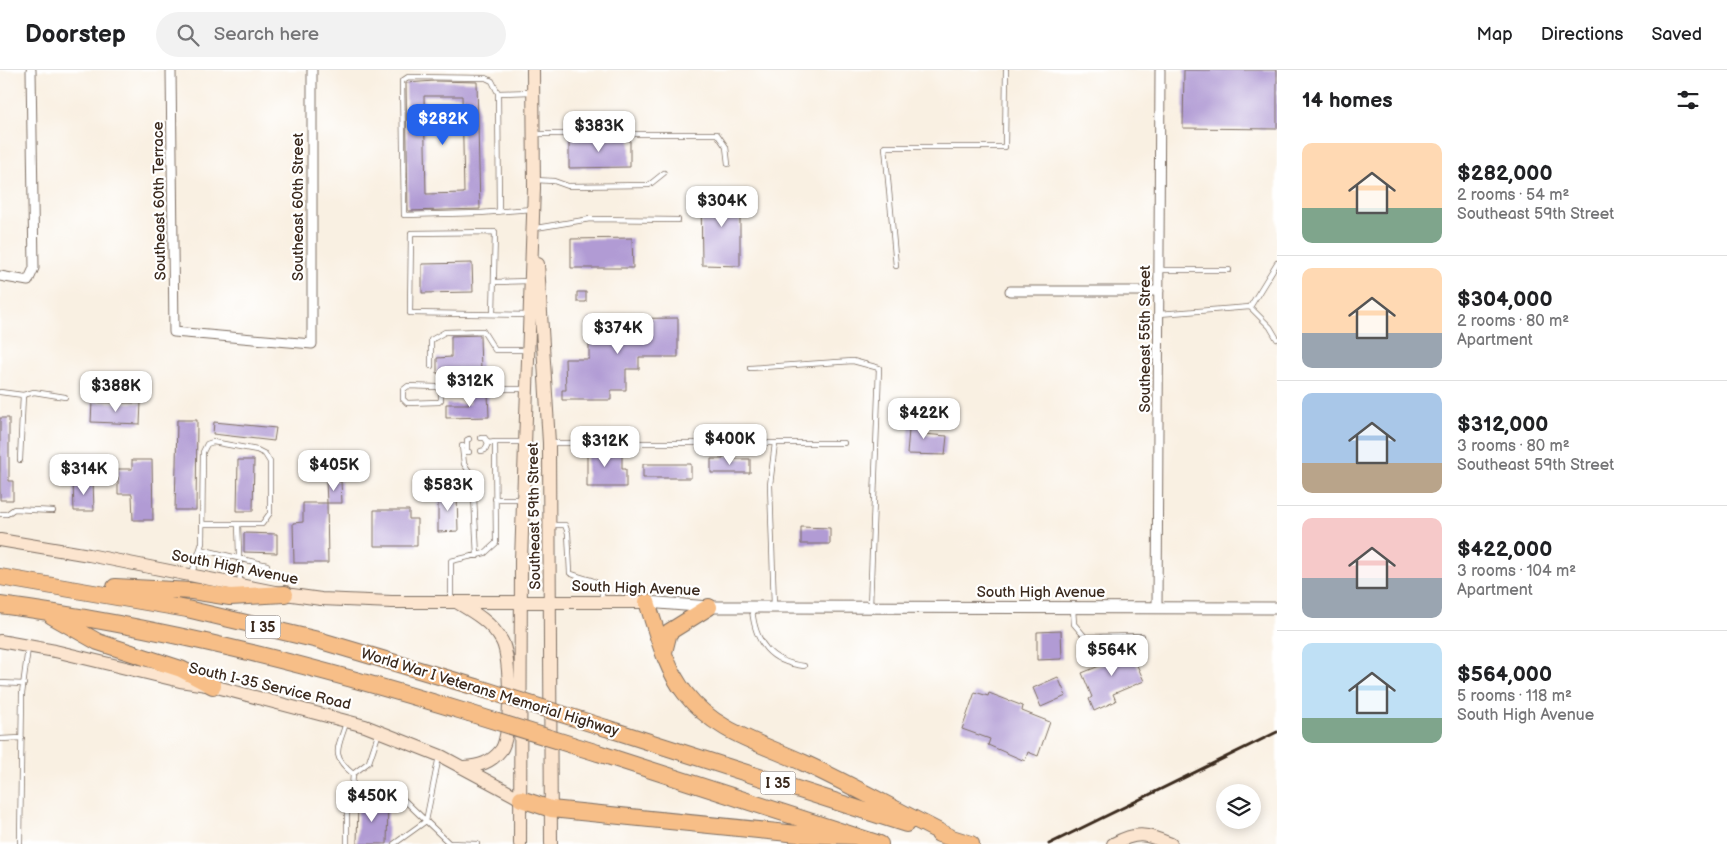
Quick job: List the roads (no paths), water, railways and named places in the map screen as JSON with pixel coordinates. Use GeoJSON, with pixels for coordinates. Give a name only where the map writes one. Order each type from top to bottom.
{"type":"FeatureCollection","features":[{"type":"Feature","properties":{"kind":"highway","name":"World War I Veterans Memorial Highway"},"geometry":{"type":"LineString","coordinates":[[0,577],[187,609],[258,625],[364,653],[476,686],[971,844]]}},
{"type":"Feature","properties":{"kind":"highway"},"geometry":{"type":"LineString","coordinates":[[46,584],[192,591],[230,597],[285,594]]}},
{"type":"Feature","properties":{"kind":"highway"},"geometry":{"type":"LineString","coordinates":[[647,602],[664,652],[684,692],[711,720],[737,734],[804,763],[950,837]]}},
{"type":"Feature","properties":{"kind":"highway","name":"World War I Veterans Memorial Highway"},"geometry":{"type":"LineString","coordinates":[[0,605],[41,610],[143,628],[249,651],[371,683],[598,753],[880,844]]}},
{"type":"Feature","properties":{"kind":"highway"},"geometry":{"type":"LineString","coordinates":[[664,652],[669,632],[709,607]]}},
{"type":"Feature","properties":{"kind":"highway"},"geometry":{"type":"LineString","coordinates":[[41,610],[98,642],[180,669],[213,686]]}},
{"type":"Feature","properties":{"kind":"highway"},"geometry":{"type":"LineString","coordinates":[[521,799],[551,809],[798,834],[854,836]]}},
{"type":"Feature","properties":{"kind":"main road","name":"Southeast 59th Street"},"geometry":{"type":"LineString","coordinates":[[533,70],[534,184],[549,443],[551,525],[551,844]]}},
{"type":"Feature","properties":{"kind":"main road","name":"Southeast 59th Street"},"geometry":{"type":"LineString","coordinates":[[520,844],[523,499],[534,184]]}},
{"type":"Feature","properties":{"kind":"main road","name":"South High Avenue"},"geometry":{"type":"LineString","coordinates":[[0,540],[285,594],[353,601],[454,603],[647,602]]}},
{"type":"Feature","properties":{"kind":"main road"},"geometry":{"type":"LineString","coordinates":[[454,603],[478,615],[497,633],[507,656],[507,738],[502,749],[492,759],[480,766],[464,767]]}},
{"type":"Feature","properties":{"kind":"main road","name":"South I-35 Service Road"},"geometry":{"type":"LineString","coordinates":[[0,641],[180,681],[213,686],[346,720],[380,731],[439,755],[521,799]]}},
{"type":"Feature","properties":{"kind":"main road"},"geometry":{"type":"LineString","coordinates":[[1113,844],[1134,834],[1141,834],[1171,844]]}},
{"type":"Feature","properties":{"kind":"street"},"geometry":{"type":"LineString","coordinates":[[0,276],[28,281],[34,268],[31,70]]}},
{"type":"Feature","properties":{"kind":"street","name":"Southeast 60th Terrace"},"geometry":{"type":"LineString","coordinates":[[171,70],[174,332],[312,344]]}},
{"type":"Feature","properties":{"kind":"street","name":"Southeast 60th Street"},"geometry":{"type":"LineString","coordinates":[[312,70],[312,344]]}},
{"type":"Feature","properties":{"kind":"street","name":"Southeast 55th Street"},"geometry":{"type":"LineString","coordinates":[[1157,608],[1160,70]]}},
{"type":"Feature","properties":{"kind":"street"},"geometry":{"type":"LineString","coordinates":[[1010,291],[1159,291]]}},
{"type":"Feature","properties":{"kind":"street","name":"South High Avenue"},"geometry":{"type":"LineString","coordinates":[[647,602],[709,607],[1277,608]]}},
{"type":"Feature","properties":{"kind":"lane"},"geometry":{"type":"LineString","coordinates":[[896,266],[885,147],[1005,148],[1006,70]]}},
{"type":"Feature","properties":{"kind":"lane"},"geometry":{"type":"LineString","coordinates":[[499,212],[498,93],[492,81],[486,78],[408,77],[402,81],[404,215],[499,212],[533,209]]}},
{"type":"Feature","properties":{"kind":"lane"},"geometry":{"type":"LineString","coordinates":[[498,93],[533,92]]}},
{"type":"Feature","properties":{"kind":"lane"},"geometry":{"type":"LineString","coordinates":[[533,134],[717,134],[726,147],[728,164]]}},
{"type":"Feature","properties":{"kind":"lane"},"geometry":{"type":"LineString","coordinates":[[534,184],[554,181],[568,186],[649,185],[664,173]]}},
{"type":"Feature","properties":{"kind":"lane"},"geometry":{"type":"LineString","coordinates":[[536,228],[590,219],[678,220]]}},
{"type":"Feature","properties":{"kind":"lane"},"geometry":{"type":"LineString","coordinates":[[493,314],[495,232],[411,233],[410,313],[529,315]]}},
{"type":"Feature","properties":{"kind":"lane"},"geometry":{"type":"LineString","coordinates":[[1250,307],[1277,263]]}},
{"type":"Feature","properties":{"kind":"lane"},"geometry":{"type":"LineString","coordinates":[[1159,270],[1229,270]]}},
{"type":"Feature","properties":{"kind":"lane"},"geometry":{"type":"LineString","coordinates":[[494,282],[531,281]]}},
{"type":"Feature","properties":{"kind":"lane"},"geometry":{"type":"LineString","coordinates":[[1159,314],[1250,307],[1270,327],[1277,339]]}},
{"type":"Feature","properties":{"kind":"lane"},"geometry":{"type":"LineString","coordinates":[[431,366],[431,340],[445,332],[483,331],[495,350],[528,350]]}},
{"type":"Feature","properties":{"kind":"lane"},"geometry":{"type":"LineString","coordinates":[[750,368],[853,361],[879,368],[870,608]]}},
{"type":"Feature","properties":{"kind":"lane"},"geometry":{"type":"LineString","coordinates":[[441,389],[441,400],[438,402],[407,403],[403,399],[403,390],[408,386],[437,386],[441,389],[527,389]]}},
{"type":"Feature","properties":{"kind":"lane"},"geometry":{"type":"LineString","coordinates":[[0,392],[23,395],[34,392],[65,397]]}},
{"type":"Feature","properties":{"kind":"lane"},"geometry":{"type":"LineString","coordinates":[[20,460],[23,395]]}},
{"type":"Feature","properties":{"kind":"lane"},"geometry":{"type":"LineString","coordinates":[[481,438],[484,438],[488,443]]}},
{"type":"Feature","properties":{"kind":"lane"},"geometry":{"type":"LineString","coordinates":[[469,439],[466,446],[467,452],[469,452]]}},
{"type":"Feature","properties":{"kind":"lane"},"geometry":{"type":"LineString","coordinates":[[192,576],[200,549],[203,452],[207,444],[213,442],[256,450],[265,454],[270,462],[270,513],[268,519],[262,524],[202,524]]}},
{"type":"Feature","properties":{"kind":"lane"},"geometry":{"type":"LineString","coordinates":[[454,603],[451,561],[477,556],[496,543],[493,522],[495,442]]}},
{"type":"Feature","properties":{"kind":"lane"},"geometry":{"type":"LineString","coordinates":[[488,443],[525,442]]}},
{"type":"Feature","properties":{"kind":"lane"},"geometry":{"type":"LineString","coordinates":[[481,451],[485,450],[488,443]]}},
{"type":"Feature","properties":{"kind":"lane"},"geometry":{"type":"LineString","coordinates":[[549,443],[844,443]]}},
{"type":"Feature","properties":{"kind":"lane"},"geometry":{"type":"LineString","coordinates":[[774,607],[770,485],[775,443]]}},
{"type":"Feature","properties":{"kind":"lane"},"geometry":{"type":"LineString","coordinates":[[466,446],[462,446],[464,464],[473,477],[477,500],[477,556]]}},
{"type":"Feature","properties":{"kind":"lane"},"geometry":{"type":"LineString","coordinates":[[474,491],[480,491]]}},
{"type":"Feature","properties":{"kind":"lane"},"geometry":{"type":"LineString","coordinates":[[494,499],[523,499]]}},
{"type":"Feature","properties":{"kind":"lane"},"geometry":{"type":"LineString","coordinates":[[0,514],[7,514],[14,509],[53,511]]}},
{"type":"Feature","properties":{"kind":"lane"},"geometry":{"type":"LineString","coordinates":[[238,524],[240,585]]}},
{"type":"Feature","properties":{"kind":"lane"},"geometry":{"type":"LineString","coordinates":[[551,525],[565,525],[568,533],[570,573],[580,578],[597,582],[602,587],[602,602]]}},
{"type":"Feature","properties":{"kind":"lane"},"geometry":{"type":"LineString","coordinates":[[200,549],[267,565]]}},
{"type":"Feature","properties":{"kind":"lane"},"geometry":{"type":"LineString","coordinates":[[752,607],[753,627],[771,655],[788,664],[804,666]]}},
{"type":"Feature","properties":{"kind":"lane"},"geometry":{"type":"LineString","coordinates":[[1073,608],[1074,624],[1085,637],[1142,636]]}},
{"type":"Feature","properties":{"kind":"lane"},"geometry":{"type":"LineString","coordinates":[[20,844],[24,684],[28,646]]}},
{"type":"Feature","properties":{"kind":"lane"},"geometry":{"type":"LineString","coordinates":[[0,683],[24,684]]}},
{"type":"Feature","properties":{"kind":"lane"},"geometry":{"type":"LineString","coordinates":[[346,720],[337,751],[340,763],[353,774]]}},
{"type":"Feature","properties":{"kind":"lane"},"geometry":{"type":"LineString","coordinates":[[347,844],[347,796],[352,789],[353,774],[369,762],[380,731]]}},
{"type":"Feature","properties":{"kind":"lane"},"geometry":{"type":"LineString","coordinates":[[0,739],[22,738]]}},
{"type":"Feature","properties":{"kind":"lane"},"geometry":{"type":"LineString","coordinates":[[394,844],[426,821],[439,755]]}},
{"type":"Feature","properties":{"kind":"lane"},"geometry":{"type":"LineString","coordinates":[[352,789],[386,791],[401,797],[448,844],[477,844]]}},
{"type":"Feature","properties":{"kind":"railway"},"geometry":{"type":"LineString","coordinates":[[1049,844],[1277,732]]}}]}
